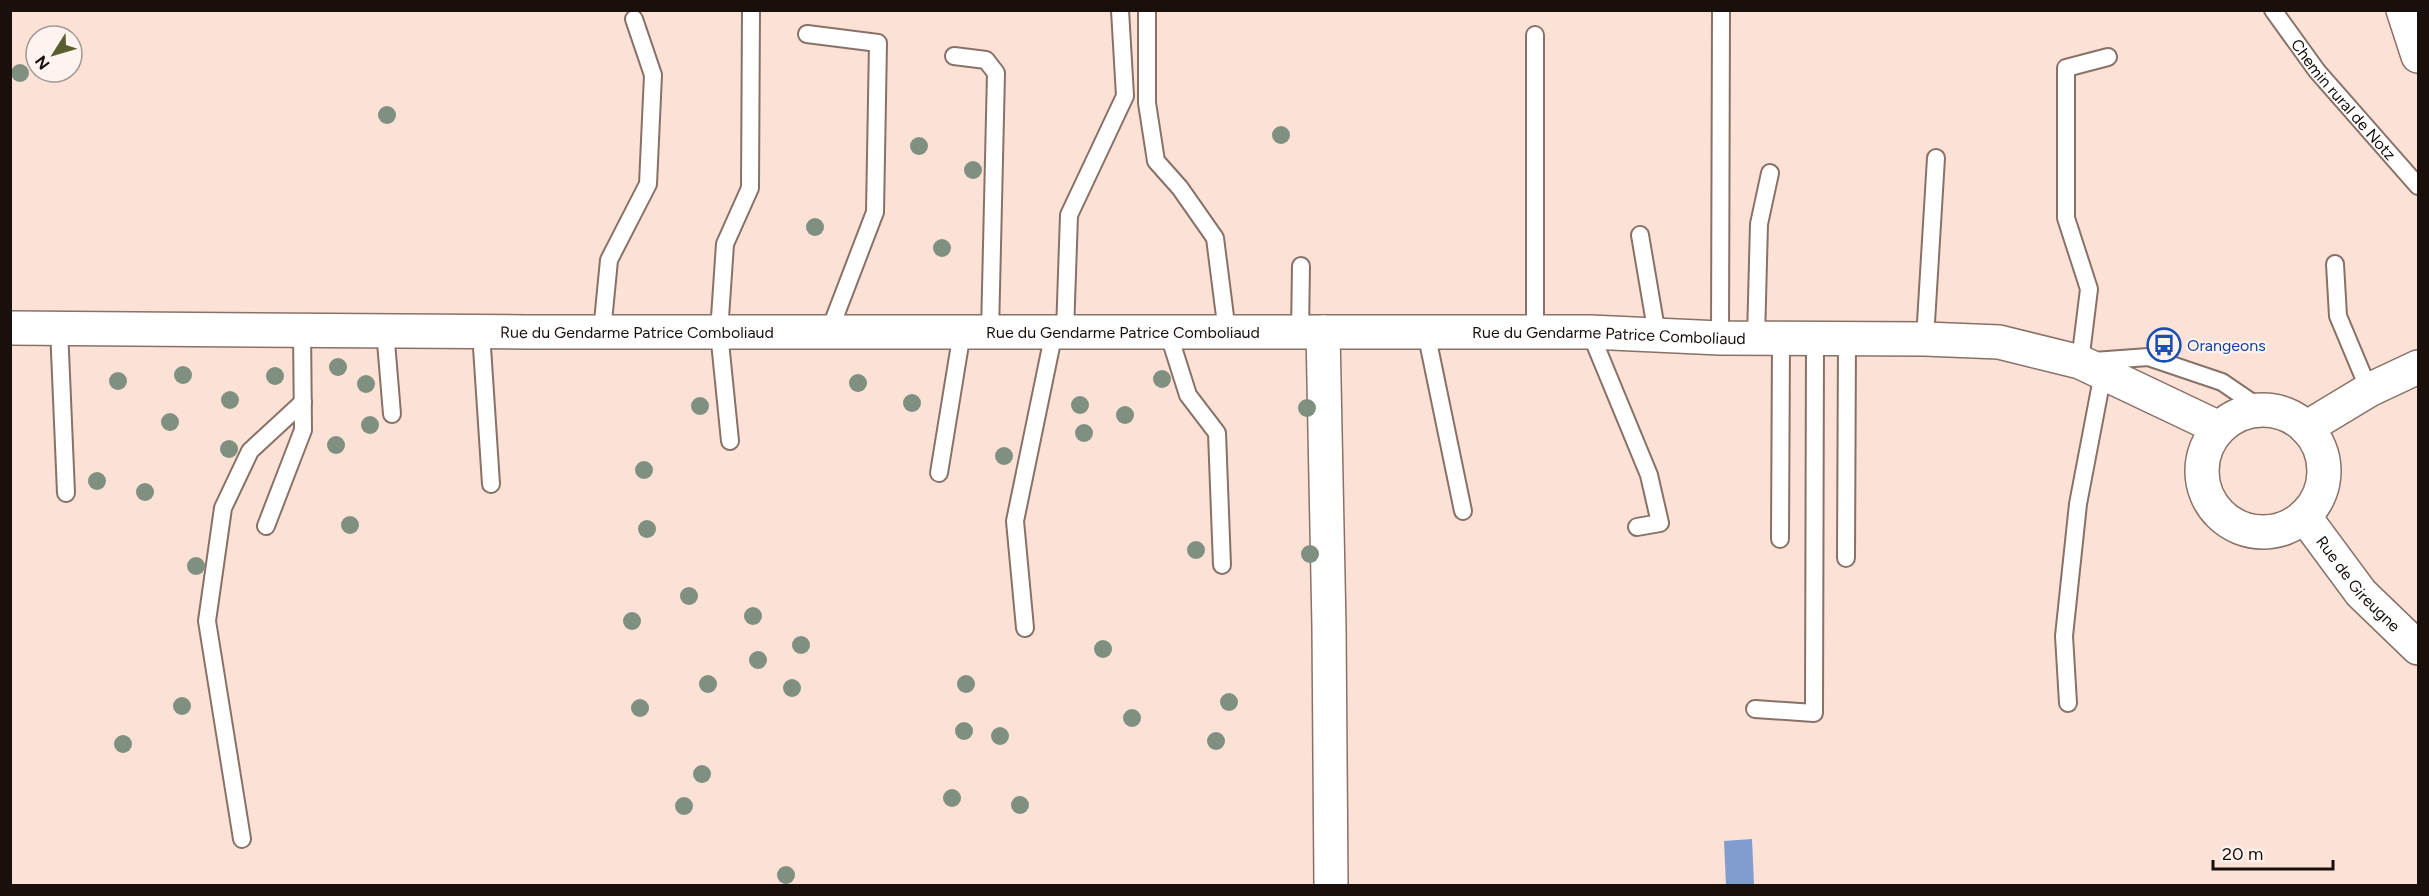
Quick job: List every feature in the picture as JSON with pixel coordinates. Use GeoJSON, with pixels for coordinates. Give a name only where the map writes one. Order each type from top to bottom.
{"type":"FeatureCollection","features":[{"type":"Feature","properties":{"kind":"street"},"geometry":{"type":"LineString","coordinates":[[2403,10],[2418,57]]}},
{"type":"Feature","properties":{"kind":"street","name":"Rue du Gendarme Patrice Comboliaud"},"geometry":{"type":"LineString","coordinates":[[10,328],[481,332],[1590,332],[1720,338],[1925,339],[1999,342],[2092,367],[2219,428]]}},
{"type":"Feature","properties":{"kind":"street"},"geometry":{"type":"LineString","coordinates":[[1311,332],[1329,627],[1330,885]]}},
{"type":"Feature","properties":{"kind":"street"},"geometry":{"type":"LineString","coordinates":[[2306,428],[2369,390],[2418,367]]}},
{"type":"Feature","properties":{"kind":"street"},"geometry":{"type":"LineString","coordinates":[[2263,410],[2287,414],[2306,428],[2316,441],[2322,456],[2324,472],[2322,488],[2315,503],[2304,516],[2287,527],[2266,532],[2246,529],[2227,520],[2212,505],[2204,486],[2202,465],[2208,445],[2219,428],[2239,414],[2263,410]]}},
{"type":"Feature","properties":{"kind":"street","name":"Rue de Gireugne"},"geometry":{"type":"LineString","coordinates":[[2304,516],[2361,593],[2418,648]]}},
{"type":"Feature","properties":{"kind":"lane"},"geometry":{"type":"LineString","coordinates":[[730,441],[719,332],[725,244],[750,188],[752,10]]}},
{"type":"Feature","properties":{"kind":"lane"},"geometry":{"type":"LineString","coordinates":[[1025,628],[1015,521],[1060,332],[1069,215],[1125,96],[1120,10]]}},
{"type":"Feature","properties":{"kind":"lane"},"geometry":{"type":"LineString","coordinates":[[1147,10],[1147,102],[1156,161],[1180,188],[1215,238],[1227,332]]}},
{"type":"Feature","properties":{"kind":"lane"},"geometry":{"type":"LineString","coordinates":[[1720,338],[1721,10]]}},
{"type":"Feature","properties":{"kind":"lane","name":"Chemin rural de Notz"},"geometry":{"type":"LineString","coordinates":[[2273,10],[2317,71],[2418,186]]}},
{"type":"Feature","properties":{"kind":"lane"},"geometry":{"type":"LineString","coordinates":[[602,332],[609,260],[648,184],[653,75],[634,19]]}},
{"type":"Feature","properties":{"kind":"lane"},"geometry":{"type":"LineString","coordinates":[[807,34],[878,43],[874,212],[829,332]]}},
{"type":"Feature","properties":{"kind":"lane"},"geometry":{"type":"LineString","coordinates":[[1535,35],[1535,332]]}},
{"type":"Feature","properties":{"kind":"lane"},"geometry":{"type":"LineString","coordinates":[[939,473],[976,332],[996,73],[986,60],[954,56]]}},
{"type":"Feature","properties":{"kind":"lane"},"geometry":{"type":"LineString","coordinates":[[2068,703],[2064,636],[2092,367],[2089,289],[2066,218],[2066,68],[2108,57]]}},
{"type":"Feature","properties":{"kind":"lane"},"geometry":{"type":"LineString","coordinates":[[1925,339],[1936,158]]}},
{"type":"Feature","properties":{"kind":"lane"},"geometry":{"type":"LineString","coordinates":[[1770,172],[1760,224],[1780,539]]}},
{"type":"Feature","properties":{"kind":"lane"},"geometry":{"type":"LineString","coordinates":[[1640,235],[1658,335]]}},
{"type":"Feature","properties":{"kind":"lane"},"geometry":{"type":"LineString","coordinates":[[2335,264],[2338,316],[2369,390]]}},
{"type":"Feature","properties":{"kind":"lane"},"geometry":{"type":"LineString","coordinates":[[1301,266],[1311,332]]}},
{"type":"Feature","properties":{"kind":"lane"},"geometry":{"type":"LineString","coordinates":[[59,328],[66,493]]}},
{"type":"Feature","properties":{"kind":"lane"},"geometry":{"type":"LineString","coordinates":[[266,526],[303,430],[302,329]]}},
{"type":"Feature","properties":{"kind":"lane"},"geometry":{"type":"LineString","coordinates":[[385,330],[392,414]]}},
{"type":"Feature","properties":{"kind":"lane"},"geometry":{"type":"LineString","coordinates":[[481,332],[491,484]]}},
{"type":"Feature","properties":{"kind":"lane"},"geometry":{"type":"LineString","coordinates":[[1168,332],[1188,395],[1218,433],[1222,565]]}},
{"type":"Feature","properties":{"kind":"lane"},"geometry":{"type":"LineString","coordinates":[[1426,332],[1463,511]]}},
{"type":"Feature","properties":{"kind":"lane"},"geometry":{"type":"LineString","coordinates":[[1590,332],[1649,475],[1660,523],[1637,527]]}},
{"type":"Feature","properties":{"kind":"lane"},"geometry":{"type":"LineString","coordinates":[[1755,709],[1814,713],[1815,339]]}},
{"type":"Feature","properties":{"kind":"lane"},"geometry":{"type":"LineString","coordinates":[[1845,558],[1847,339]]}},
{"type":"Feature","properties":{"kind":"lane"},"geometry":{"type":"LineString","coordinates":[[2092,367],[2148,357],[2222,382],[2263,410]]}},
{"type":"Feature","properties":{"kind":"lane"},"geometry":{"type":"LineString","coordinates":[[242,839],[207,621],[223,508],[250,451],[303,402]]}},
{"type":"Feature","properties":{"kind":"water"},"geometry":{"type":"Polygon","coordinates":[[[1752,839],[1754,885],[1726,885],[1724,841],[1752,839]]]}},
{"type":"Feature","properties":{"kind":"place","name":"Orangeons"},"geometry":{"type":"Point","coordinates":[2164,345]}}]}
